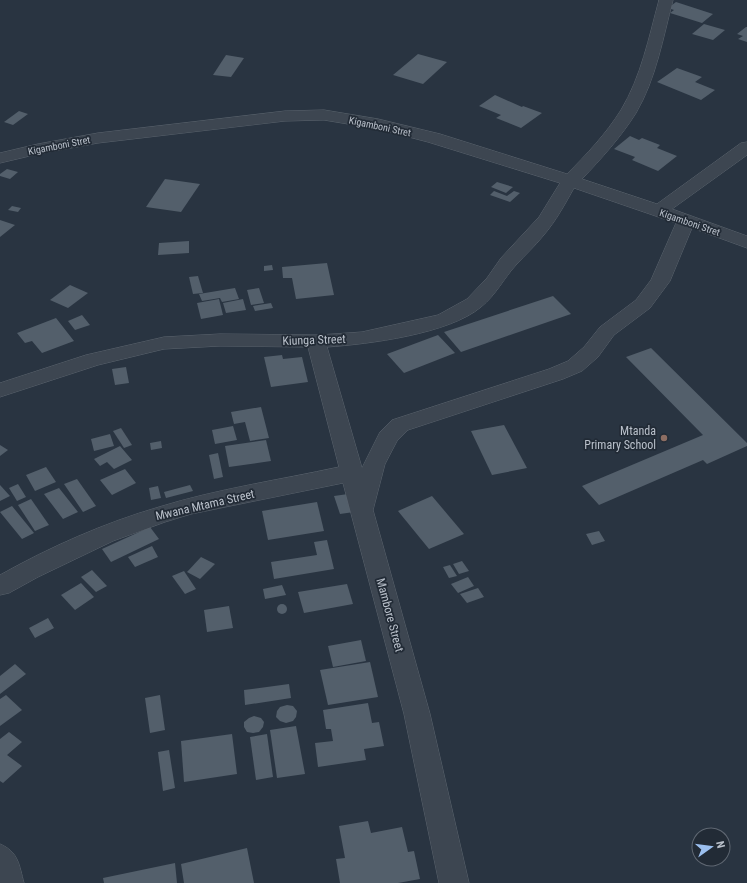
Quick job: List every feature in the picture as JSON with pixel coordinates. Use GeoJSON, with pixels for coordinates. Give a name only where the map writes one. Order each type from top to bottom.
{"type":"FeatureCollection","features":[{"type":"Feature","properties":{"kind":"street","name":"Kiunga Street"},"geometry":{"type":"LineString","coordinates":[[0,390],[93,360],[164,343],[220,340],[326,341],[362,338],[426,325],[445,319],[474,303],[494,282],[508,262],[521,251],[547,219],[569,182],[604,144],[628,112],[640,90],[648,67],[658,35],[660,19],[666,0]]}},
{"type":"Feature","properties":{"kind":"street","name":"Kigamboni Stret"},"geometry":{"type":"LineString","coordinates":[[0,158],[38,148],[98,138],[285,116],[324,115],[378,124],[427,136],[569,182],[619,196],[747,242]]}},
{"type":"Feature","properties":{"kind":"street"},"geometry":{"type":"LineString","coordinates":[[658,211],[747,147]]}},
{"type":"Feature","properties":{"kind":"street"},"geometry":{"type":"LineString","coordinates":[[361,510],[374,464],[388,437],[400,425],[556,374],[575,366],[591,352],[607,331],[643,304],[660,281],[678,242],[686,220]]}},
{"type":"Feature","properties":{"kind":"street","name":"Mambore Street"},"geometry":{"type":"LineString","coordinates":[[318,348],[417,714],[454,883]]}},
{"type":"Feature","properties":{"kind":"street","name":"Mwana Mtama Street"},"geometry":{"type":"LineString","coordinates":[[0,586],[29,570],[105,535],[158,515],[191,506],[351,473]]}},
{"type":"Feature","properties":{"kind":"street"},"geometry":{"type":"LineString","coordinates":[[0,858],[5,866],[9,883]]}},
{"type":"Feature","properties":{"kind":"building"},"geometry":{"type":"Polygon","coordinates":[[[676,2],[713,14],[702,23],[670,13],[674,10],[668,8],[676,2]]]}},
{"type":"Feature","properties":{"kind":"building"},"geometry":{"type":"Polygon","coordinates":[[[704,24],[725,30],[713,40],[692,34],[704,24]]]}},
{"type":"Feature","properties":{"kind":"building"},"geometry":{"type":"Polygon","coordinates":[[[746,27],[747,42],[738,39],[743,36],[737,34],[746,27]]]}},
{"type":"Feature","properties":{"kind":"building"},"geometry":{"type":"Polygon","coordinates":[[[418,54],[447,62],[423,84],[393,75],[418,54]]]}},
{"type":"Feature","properties":{"kind":"building"},"geometry":{"type":"Polygon","coordinates":[[[226,55],[244,58],[231,77],[213,75],[226,55]]]}},
{"type":"Feature","properties":{"kind":"building"},"geometry":{"type":"Polygon","coordinates":[[[677,68],[702,77],[695,82],[715,90],[701,100],[657,82],[677,68]]]}},
{"type":"Feature","properties":{"kind":"building"},"geometry":{"type":"Polygon","coordinates":[[[495,95],[522,107],[523,106],[542,113],[521,128],[496,118],[501,115],[479,106],[495,95]]]}},
{"type":"Feature","properties":{"kind":"building"},"geometry":{"type":"Polygon","coordinates":[[[19,111],[28,114],[13,125],[4,122],[19,111]]]}},
{"type":"Feature","properties":{"kind":"building"},"geometry":{"type":"Polygon","coordinates":[[[630,136],[639,140],[642,138],[660,145],[657,148],[677,156],[658,171],[632,160],[635,157],[614,149],[630,136]]]}},
{"type":"Feature","properties":{"kind":"building"},"geometry":{"type":"Polygon","coordinates":[[[7,169],[18,172],[10,179],[0,176],[0,174],[7,169]]]}},
{"type":"Feature","properties":{"kind":"building"},"geometry":{"type":"Polygon","coordinates":[[[165,179],[200,184],[181,212],[146,207],[165,179]]]}},
{"type":"Feature","properties":{"kind":"building"},"geometry":{"type":"Polygon","coordinates":[[[497,182],[513,187],[506,193],[491,187],[497,182]]]}},
{"type":"Feature","properties":{"kind":"building"},"geometry":{"type":"Polygon","coordinates":[[[494,191],[507,196],[514,191],[520,193],[510,202],[490,195],[494,191]]]}},
{"type":"Feature","properties":{"kind":"building"},"geometry":{"type":"Polygon","coordinates":[[[12,206],[21,208],[18,212],[8,210],[12,206]]]}},
{"type":"Feature","properties":{"kind":"building"},"geometry":{"type":"Polygon","coordinates":[[[0,220],[15,225],[0,237],[0,220]]]}},
{"type":"Feature","properties":{"kind":"building"},"geometry":{"type":"Polygon","coordinates":[[[189,241],[189,253],[158,255],[159,243],[189,241]]]}},
{"type":"Feature","properties":{"kind":"building"},"geometry":{"type":"Polygon","coordinates":[[[327,263],[334,295],[296,299],[292,278],[283,278],[282,267],[327,263]]]}},
{"type":"Feature","properties":{"kind":"building"},"geometry":{"type":"Polygon","coordinates":[[[272,265],[273,270],[264,271],[264,266],[272,265]]]}},
{"type":"Feature","properties":{"kind":"building"},"geometry":{"type":"Polygon","coordinates":[[[198,276],[203,293],[193,294],[189,277],[198,276]]]}},
{"type":"Feature","properties":{"kind":"building"},"geometry":{"type":"Polygon","coordinates":[[[70,285],[88,293],[68,308],[50,300],[70,285]]]}},
{"type":"Feature","properties":{"kind":"building"},"geometry":{"type":"Polygon","coordinates":[[[235,288],[239,299],[222,302],[220,298],[202,301],[199,294],[235,288]]]}},
{"type":"Feature","properties":{"kind":"building"},"geometry":{"type":"Polygon","coordinates":[[[259,288],[264,303],[251,305],[247,290],[259,288]]]}},
{"type":"Feature","properties":{"kind":"building"},"geometry":{"type":"Polygon","coordinates":[[[553,296],[571,314],[461,352],[444,332],[553,296]]]}},
{"type":"Feature","properties":{"kind":"building"},"geometry":{"type":"Polygon","coordinates":[[[219,299],[223,315],[201,319],[197,303],[219,299]]]}},
{"type":"Feature","properties":{"kind":"building"},"geometry":{"type":"Polygon","coordinates":[[[243,299],[246,310],[226,313],[223,303],[243,299]]]}},
{"type":"Feature","properties":{"kind":"building"},"geometry":{"type":"Polygon","coordinates":[[[271,303],[273,308],[255,311],[253,306],[271,303]]]}},
{"type":"Feature","properties":{"kind":"building"},"geometry":{"type":"Polygon","coordinates":[[[82,315],[90,325],[75,330],[68,321],[82,315]]]}},
{"type":"Feature","properties":{"kind":"building"},"geometry":{"type":"Polygon","coordinates":[[[56,318],[74,341],[42,353],[32,341],[25,343],[17,333],[56,318]]]}},
{"type":"Feature","properties":{"kind":"building"},"geometry":{"type":"Polygon","coordinates":[[[438,335],[455,353],[404,373],[387,354],[438,335]]]}},
{"type":"Feature","properties":{"kind":"building"},"geometry":{"type":"Polygon","coordinates":[[[651,348],[747,443],[747,446],[707,464],[703,460],[599,505],[582,486],[703,435],[626,357],[651,348]]]}},
{"type":"Feature","properties":{"kind":"building"},"geometry":{"type":"Polygon","coordinates":[[[282,355],[283,359],[302,357],[308,382],[271,387],[264,357],[282,355]]]}},
{"type":"Feature","properties":{"kind":"building"},"geometry":{"type":"Polygon","coordinates":[[[126,367],[129,383],[115,385],[112,369],[126,367]]]}},
{"type":"Feature","properties":{"kind":"building"},"geometry":{"type":"Polygon","coordinates":[[[261,407],[269,438],[250,441],[245,422],[234,424],[231,412],[261,407]]]}},
{"type":"Feature","properties":{"kind":"building"},"geometry":{"type":"Polygon","coordinates":[[[504,425],[527,468],[492,475],[471,431],[504,425]]]}},
{"type":"Feature","properties":{"kind":"building"},"geometry":{"type":"Polygon","coordinates":[[[233,426],[237,440],[215,444],[212,430],[233,426]]]}},
{"type":"Feature","properties":{"kind":"building"},"geometry":{"type":"Polygon","coordinates":[[[121,428],[132,445],[124,448],[113,431],[121,428]]]}},
{"type":"Feature","properties":{"kind":"building"},"geometry":{"type":"Polygon","coordinates":[[[110,434],[114,446],[94,451],[91,439],[110,434]]]}},
{"type":"Feature","properties":{"kind":"building"},"geometry":{"type":"Polygon","coordinates":[[[266,440],[271,461],[229,467],[225,446],[266,440]]]}},
{"type":"Feature","properties":{"kind":"building"},"geometry":{"type":"Polygon","coordinates":[[[161,441],[162,448],[151,450],[150,443],[161,441]]]}},
{"type":"Feature","properties":{"kind":"building"},"geometry":{"type":"Polygon","coordinates":[[[0,445],[8,450],[0,456],[0,445]]]}},
{"type":"Feature","properties":{"kind":"building"},"geometry":{"type":"Polygon","coordinates":[[[120,446],[132,460],[114,469],[107,462],[100,466],[94,459],[120,446]]]}},
{"type":"Feature","properties":{"kind":"building"},"geometry":{"type":"Polygon","coordinates":[[[218,453],[223,477],[214,479],[209,455],[218,453]]]}},
{"type":"Feature","properties":{"kind":"building"},"geometry":{"type":"Polygon","coordinates":[[[46,467],[56,482],[35,491],[26,475],[46,467]]]}},
{"type":"Feature","properties":{"kind":"building"},"geometry":{"type":"Polygon","coordinates":[[[125,469],[136,483],[112,495],[100,480],[125,469]]]}},
{"type":"Feature","properties":{"kind":"building"},"geometry":{"type":"Polygon","coordinates":[[[77,479],[96,506],[83,512],[64,484],[77,479]]]}},
{"type":"Feature","properties":{"kind":"building"},"geometry":{"type":"Polygon","coordinates":[[[18,484],[26,497],[17,501],[9,488],[18,484]]]}},
{"type":"Feature","properties":{"kind":"building"},"geometry":{"type":"Polygon","coordinates":[[[0,485],[10,496],[0,501],[0,485]]]}},
{"type":"Feature","properties":{"kind":"building"},"geometry":{"type":"Polygon","coordinates":[[[190,485],[193,491],[166,498],[164,492],[190,485]]]}},
{"type":"Feature","properties":{"kind":"building"},"geometry":{"type":"Polygon","coordinates":[[[158,486],[161,498],[151,500],[149,488],[158,486]]]}},
{"type":"Feature","properties":{"kind":"building"},"geometry":{"type":"Polygon","coordinates":[[[59,488],[78,512],[63,519],[44,494],[59,488]]]}},
{"type":"Feature","properties":{"kind":"building"},"geometry":{"type":"Polygon","coordinates":[[[348,494],[354,512],[340,514],[334,496],[348,494]]]}},
{"type":"Feature","properties":{"kind":"building"},"geometry":{"type":"Polygon","coordinates":[[[432,496],[464,534],[429,549],[398,511],[432,496]]]}},
{"type":"Feature","properties":{"kind":"building"},"geometry":{"type":"Polygon","coordinates":[[[31,499],[49,525],[35,531],[18,505],[31,499]]]}},
{"type":"Feature","properties":{"kind":"building"},"geometry":{"type":"Polygon","coordinates":[[[317,502],[324,531],[268,540],[262,511],[317,502]]]}},
{"type":"Feature","properties":{"kind":"building"},"geometry":{"type":"Polygon","coordinates":[[[12,506],[34,533],[22,539],[0,512],[12,506]]]}},
{"type":"Feature","properties":{"kind":"building"},"geometry":{"type":"Polygon","coordinates":[[[150,527],[159,539],[111,562],[102,549],[150,527]]]}},
{"type":"Feature","properties":{"kind":"building"},"geometry":{"type":"Polygon","coordinates":[[[599,531],[605,541],[592,545],[586,534],[599,531]]]}},
{"type":"Feature","properties":{"kind":"building"},"geometry":{"type":"Polygon","coordinates":[[[327,540],[334,569],[274,579],[271,562],[317,555],[314,542],[327,540]]]}},
{"type":"Feature","properties":{"kind":"building"},"geometry":{"type":"Polygon","coordinates":[[[152,546],[158,557],[135,567],[128,557],[152,546]]]}},
{"type":"Feature","properties":{"kind":"building"},"geometry":{"type":"Polygon","coordinates":[[[201,557],[215,564],[200,579],[187,572],[201,557]]]}},
{"type":"Feature","properties":{"kind":"building"},"geometry":{"type":"Polygon","coordinates":[[[462,561],[469,571],[459,574],[453,564],[462,561]]]}},
{"type":"Feature","properties":{"kind":"building"},"geometry":{"type":"Polygon","coordinates":[[[450,565],[457,576],[449,578],[443,567],[450,565]]]}},
{"type":"Feature","properties":{"kind":"building"},"geometry":{"type":"Polygon","coordinates":[[[92,570],[107,586],[96,592],[81,577],[92,570]]]}},
{"type":"Feature","properties":{"kind":"building"},"geometry":{"type":"Polygon","coordinates":[[[184,571],[196,589],[185,594],[172,576],[184,571]]]}},
{"type":"Feature","properties":{"kind":"building"},"geometry":{"type":"Polygon","coordinates":[[[468,577],[474,586],[458,593],[451,584],[468,577]]]}},
{"type":"Feature","properties":{"kind":"building"},"geometry":{"type":"Polygon","coordinates":[[[81,583],[94,597],[75,610],[61,595],[81,583]]]}},
{"type":"Feature","properties":{"kind":"building"},"geometry":{"type":"Polygon","coordinates":[[[347,584],[353,604],[304,613],[298,592],[347,584]]]}},
{"type":"Feature","properties":{"kind":"building"},"geometry":{"type":"Polygon","coordinates":[[[282,585],[286,595],[265,599],[263,589],[282,585]]]}},
{"type":"Feature","properties":{"kind":"building"},"geometry":{"type":"Polygon","coordinates":[[[478,588],[484,597],[467,603],[460,594],[478,588]]]}},
{"type":"Feature","properties":{"kind":"building"},"geometry":{"type":"Polygon","coordinates":[[[280,604],[284,604],[286,605],[286,613],[280,614],[277,611],[277,607],[280,604]]]}},
{"type":"Feature","properties":{"kind":"building"},"geometry":{"type":"Polygon","coordinates":[[[229,606],[233,628],[207,632],[204,610],[229,606]]]}},
{"type":"Feature","properties":{"kind":"building"},"geometry":{"type":"Polygon","coordinates":[[[48,618],[54,628],[35,638],[29,628],[48,618]]]}},
{"type":"Feature","properties":{"kind":"building"},"geometry":{"type":"Polygon","coordinates":[[[361,640],[366,661],[333,667],[328,646],[361,640]]]}},
{"type":"Feature","properties":{"kind":"building"},"geometry":{"type":"Polygon","coordinates":[[[370,662],[378,697],[328,705],[320,670],[370,662]]]}},
{"type":"Feature","properties":{"kind":"building"},"geometry":{"type":"Polygon","coordinates":[[[15,664],[26,674],[0,694],[0,676],[15,664]]]}},
{"type":"Feature","properties":{"kind":"building"},"geometry":{"type":"Polygon","coordinates":[[[289,684],[291,698],[245,705],[244,690],[289,684]]]}},
{"type":"Feature","properties":{"kind":"building"},"geometry":{"type":"Polygon","coordinates":[[[6,695],[22,710],[0,726],[0,699],[6,695]]]}},
{"type":"Feature","properties":{"kind":"building"},"geometry":{"type":"Polygon","coordinates":[[[160,695],[165,730],[150,733],[145,698],[160,695]]]}},
{"type":"Feature","properties":{"kind":"building"},"geometry":{"type":"Polygon","coordinates":[[[368,703],[372,723],[379,722],[384,746],[364,749],[366,760],[318,767],[315,743],[333,741],[331,729],[326,729],[323,710],[368,703]]]}},
{"type":"Feature","properties":{"kind":"building"},"geometry":{"type":"Polygon","coordinates":[[[287,705],[293,706],[297,711],[296,717],[293,721],[286,723],[280,721],[276,717],[277,711],[280,707],[287,705]]]}},
{"type":"Feature","properties":{"kind":"building"},"geometry":{"type":"Polygon","coordinates":[[[254,716],[261,718],[264,722],[263,727],[259,732],[247,732],[244,727],[244,722],[254,716]]]}},
{"type":"Feature","properties":{"kind":"building"},"geometry":{"type":"Polygon","coordinates":[[[296,726],[305,774],[277,778],[270,730],[296,726]]]}},
{"type":"Feature","properties":{"kind":"building"},"geometry":{"type":"Polygon","coordinates":[[[9,732],[22,742],[7,755],[22,766],[3,783],[0,781],[0,739],[9,732]]]}},
{"type":"Feature","properties":{"kind":"building"},"geometry":{"type":"Polygon","coordinates":[[[232,734],[237,774],[184,782],[181,741],[232,734]]]}},
{"type":"Feature","properties":{"kind":"building"},"geometry":{"type":"Polygon","coordinates":[[[267,734],[273,777],[256,780],[250,737],[267,734]]]}},
{"type":"Feature","properties":{"kind":"building"},"geometry":{"type":"Polygon","coordinates":[[[169,750],[175,788],[163,791],[158,752],[169,750]]]}},
{"type":"Feature","properties":{"kind":"building"},"geometry":{"type":"Polygon","coordinates":[[[368,821],[371,833],[402,827],[408,852],[414,851],[420,879],[398,883],[340,883],[336,859],[345,858],[339,826],[368,821]]]}},
{"type":"Feature","properties":{"kind":"building"},"geometry":{"type":"Polygon","coordinates":[[[247,848],[254,883],[184,883],[181,864],[247,848]]]}},
{"type":"Feature","properties":{"kind":"building"},"geometry":{"type":"Polygon","coordinates":[[[175,863],[177,883],[104,883],[103,878],[175,863]]]}},
{"type":"Feature","properties":{"kind":"place","name":"Mtanda Primary School"},"geometry":{"type":"Point","coordinates":[664,438]}}]}
